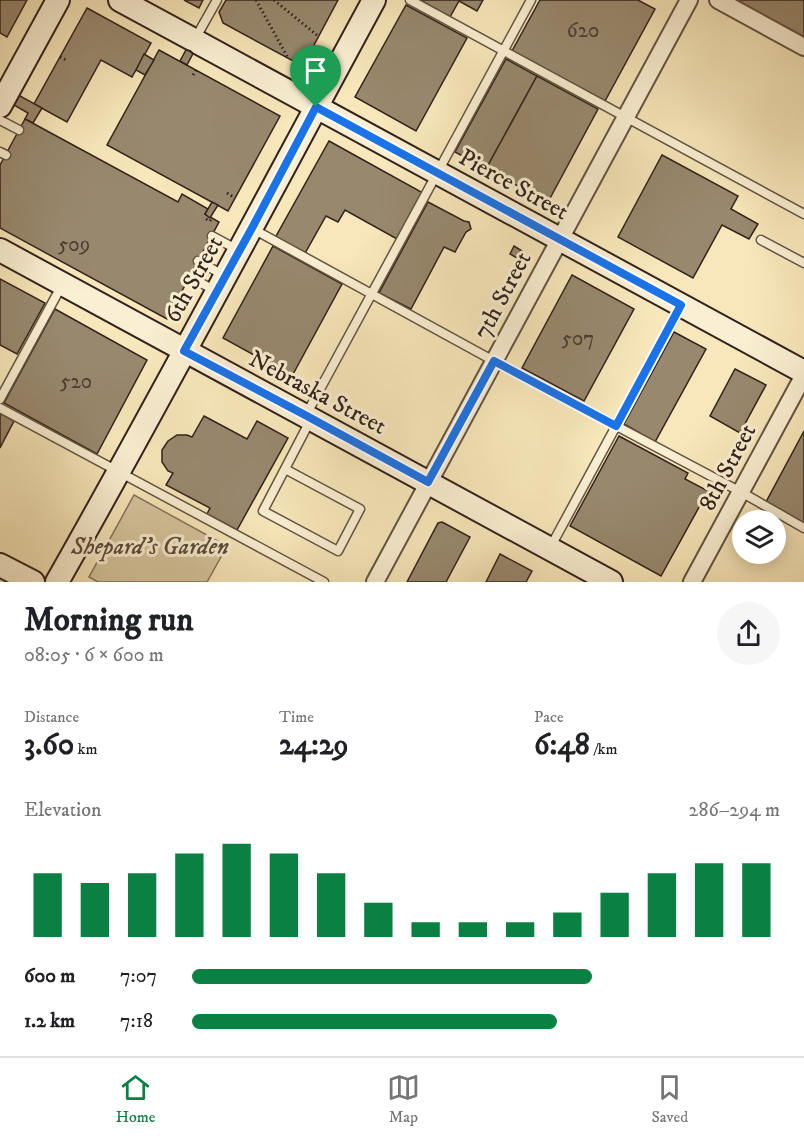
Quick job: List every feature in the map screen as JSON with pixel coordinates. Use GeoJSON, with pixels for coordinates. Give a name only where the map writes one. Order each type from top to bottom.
{"type":"FeatureCollection","features":[{"type":"Feature","properties":{"kind":"main road"},"geometry":{"type":"LineString","coordinates":[[0,106],[58,0]]}},
{"type":"Feature","properties":{"kind":"main road","name":"Pierce Street"},"geometry":{"type":"LineString","coordinates":[[120,0],[804,374]]}},
{"type":"Feature","properties":{"kind":"main road","name":"6th Street"},"geometry":{"type":"LineString","coordinates":[[57,582],[252,228],[374,0]]}},
{"type":"Feature","properties":{"kind":"main road","name":"Nebraska Street"},"geometry":{"type":"LineString","coordinates":[[0,250],[611,582]]}},
{"type":"Feature","properties":{"kind":"main road"},"geometry":{"type":"LineString","coordinates":[[0,564],[33,582]]}},
{"type":"Feature","properties":{"kind":"street","name":"7th Street"},"geometry":{"type":"LineString","coordinates":[[375,582],[689,0]]}},
{"type":"Feature","properties":{"kind":"street"},"geometry":{"type":"LineString","coordinates":[[718,0],[804,47]]}},
{"type":"Feature","properties":{"kind":"street","name":"8th Street"},"geometry":{"type":"LineString","coordinates":[[692,582],[804,374]]}},
{"type":"Feature","properties":{"kind":"lane"},"geometry":{"type":"LineString","coordinates":[[195,41],[217,0]]}},
{"type":"Feature","properties":{"kind":"lane"},"geometry":{"type":"LineString","coordinates":[[410,0],[804,214]]}},
{"type":"Feature","properties":{"kind":"lane"},"geometry":{"type":"LineString","coordinates":[[285,469],[360,509],[338,551],[263,511],[371,294],[531,0]]}},
{"type":"Feature","properties":{"kind":"lane"},"geometry":{"type":"LineString","coordinates":[[0,120],[19,130]]}},
{"type":"Feature","properties":{"kind":"lane"},"geometry":{"type":"LineString","coordinates":[[252,228],[804,528]]}},
{"type":"Feature","properties":{"kind":"lane"},"geometry":{"type":"LineString","coordinates":[[212,236],[239,251]]}},
{"type":"Feature","properties":{"kind":"lane"},"geometry":{"type":"LineString","coordinates":[[761,240],[804,263]]}},
{"type":"Feature","properties":{"kind":"lane"},"geometry":{"type":"LineString","coordinates":[[198,261],[221,284]]}},
{"type":"Feature","properties":{"kind":"lane"},"geometry":{"type":"LineString","coordinates":[[190,277],[221,284]]}},
{"type":"Feature","properties":{"kind":"lane"},"geometry":{"type":"LineString","coordinates":[[0,399],[62,284]]}},
{"type":"Feature","properties":{"kind":"lane"},"geometry":{"type":"LineString","coordinates":[[549,548],[681,305]]}},
{"type":"Feature","properties":{"kind":"lane"},"geometry":{"type":"LineString","coordinates":[[0,408],[324,582]]}},
{"type":"Feature","properties":{"kind":"path"},"geometry":{"type":"LineString","coordinates":[[256,0],[288,58]]}},
{"type":"Feature","properties":{"kind":"path"},"geometry":{"type":"LineString","coordinates":[[274,0],[318,36]]}},
{"type":"Feature","properties":{"kind":"path"},"geometry":{"type":"LineString","coordinates":[[60,57],[66,60]]}},
{"type":"Feature","properties":{"kind":"path"},"geometry":{"type":"LineString","coordinates":[[193,75],[196,70]]}},
{"type":"Feature","properties":{"kind":"path"},"geometry":{"type":"LineString","coordinates":[[226,193],[235,198]]}},
{"type":"Feature","properties":{"kind":"path"},"geometry":{"type":"LineString","coordinates":[[206,219],[210,221],[212,218]]}},
{"type":"Feature","properties":{"kind":"green space","name":"Shepard’s Garden"},"geometry":{"type":"Polygon","coordinates":[[[134,495],[227,546],[207,582],[98,582],[89,577],[134,495]]]}},
{"type":"Feature","properties":{"kind":"building"},"geometry":{"type":"Polygon","coordinates":[[[0,0],[27,0],[7,37],[0,33],[0,0]]]}},
{"type":"Feature","properties":{"kind":"building"},"geometry":{"type":"Polygon","coordinates":[[[184,0],[203,0],[199,8],[184,0]]]}},
{"type":"Feature","properties":{"kind":"building"},"geometry":{"type":"Polygon","coordinates":[[[213,0],[221,0],[187,65],[180,61],[213,0]]]}},
{"type":"Feature","properties":{"kind":"building"},"geometry":{"type":"Polygon","coordinates":[[[226,0],[338,0],[306,60],[295,62],[223,23],[219,12],[226,0]]]}},
{"type":"Feature","properties":{"kind":"building"},"geometry":{"type":"Polygon","coordinates":[[[420,0],[483,0],[477,11],[459,1],[450,17],[420,0]]]}},
{"type":"Feature","properties":{"kind":"building"},"geometry":{"type":"Polygon","coordinates":[[[540,0],[638,0],[655,9],[605,101],[512,51],[540,0]]]}},
{"type":"Feature","properties":{"kind":"building"},"geometry":{"type":"Polygon","coordinates":[[[735,0],[804,0],[804,37],[735,0]]]}},
{"type":"Feature","properties":{"kind":"building"},"geometry":{"type":"Polygon","coordinates":[[[406,5],[467,38],[416,131],[355,97],[406,5]]]}},
{"type":"Feature","properties":{"kind":"building"},"geometry":{"type":"Polygon","coordinates":[[[87,8],[151,43],[132,77],[101,60],[67,122],[34,104],[87,8]]]}},
{"type":"Feature","properties":{"kind":"building"},"geometry":{"type":"Polygon","coordinates":[[[159,50],[280,116],[228,211],[107,145],[159,50]]]}},
{"type":"Feature","properties":{"kind":"building"},"geometry":{"type":"Polygon","coordinates":[[[144,54],[154,60],[145,75],[136,70],[144,54]]]}},
{"type":"Feature","properties":{"kind":"building"},"geometry":{"type":"Polygon","coordinates":[[[506,59],[537,76],[486,169],[455,152],[506,59]]]}},
{"type":"Feature","properties":{"kind":"building"},"geometry":{"type":"Polygon","coordinates":[[[537,76],[598,109],[548,202],[486,169],[537,76]]]}},
{"type":"Feature","properties":{"kind":"building"},"geometry":{"type":"Polygon","coordinates":[[[0,85],[42,108],[33,123],[25,119],[28,113],[0,97],[0,85]]]}},
{"type":"Feature","properties":{"kind":"building"},"geometry":{"type":"Polygon","coordinates":[[[25,119],[178,202],[182,194],[208,209],[205,214],[219,222],[167,319],[0,228],[0,165],[25,119]]]}},
{"type":"Feature","properties":{"kind":"building"},"geometry":{"type":"Polygon","coordinates":[[[329,141],[423,193],[397,239],[345,210],[338,222],[326,216],[304,255],[275,238],[329,141]]]}},
{"type":"Feature","properties":{"kind":"building"},"geometry":{"type":"Polygon","coordinates":[[[662,155],[738,196],[731,209],[758,224],[749,239],[722,225],[693,278],[618,237],[662,155]]]}},
{"type":"Feature","properties":{"kind":"building"},"geometry":{"type":"Polygon","coordinates":[[[212,202],[218,205],[210,218],[205,214],[212,202]]]}},
{"type":"Feature","properties":{"kind":"building"},"geometry":{"type":"Polygon","coordinates":[[[428,202],[469,222],[471,229],[466,232],[455,252],[444,247],[411,309],[379,293],[428,202]]]}},
{"type":"Feature","properties":{"kind":"building"},"geometry":{"type":"Polygon","coordinates":[[[273,246],[342,284],[292,376],[223,338],[273,246]]]}},
{"type":"Feature","properties":{"kind":"building"},"geometry":{"type":"Polygon","coordinates":[[[514,246],[522,251],[517,258],[510,254],[514,246]]]}},
{"type":"Feature","properties":{"kind":"building"},"geometry":{"type":"Polygon","coordinates":[[[572,275],[634,309],[584,401],[522,368],[572,275]]]}},
{"type":"Feature","properties":{"kind":"building"},"geometry":{"type":"Polygon","coordinates":[[[0,279],[45,303],[17,354],[0,345],[0,279]]]}},
{"type":"Feature","properties":{"kind":"building"},"geometry":{"type":"Polygon","coordinates":[[[55,309],[147,360],[97,454],[4,403],[55,309]]]}},
{"type":"Feature","properties":{"kind":"building"},"geometry":{"type":"Polygon","coordinates":[[[674,332],[706,349],[655,442],[624,424],[674,332]]]}},
{"type":"Feature","properties":{"kind":"building"},"geometry":{"type":"Polygon","coordinates":[[[735,369],[766,385],[740,433],[710,416],[735,369]]]}},
{"type":"Feature","properties":{"kind":"building"},"geometry":{"type":"Polygon","coordinates":[[[0,413],[14,421],[0,448],[0,413]]]}},
{"type":"Feature","properties":{"kind":"building"},"geometry":{"type":"Polygon","coordinates":[[[204,416],[247,439],[257,421],[288,438],[237,530],[207,514],[210,508],[166,485],[173,473],[168,471],[162,462],[162,450],[168,441],[177,435],[192,437],[204,416]]]}},
{"type":"Feature","properties":{"kind":"building"},"geometry":{"type":"Polygon","coordinates":[[[804,431],[804,523],[786,513],[786,510],[780,510],[766,502],[804,431]]]}},
{"type":"Feature","properties":{"kind":"building"},"geometry":{"type":"Polygon","coordinates":[[[619,436],[688,473],[685,479],[708,491],[661,576],[570,526],[619,436]]]}},
{"type":"Feature","properties":{"kind":"building"},"geometry":{"type":"Polygon","coordinates":[[[442,522],[470,537],[446,582],[407,582],[438,523],[442,522]]]}},
{"type":"Feature","properties":{"kind":"building"},"geometry":{"type":"Polygon","coordinates":[[[500,554],[532,571],[526,582],[486,582],[500,554]]]}},
{"type":"Feature","properties":{"kind":"route"},"geometry":{"type":"LineString","coordinates":[[316,107],[681,305],[616,426],[494,361],[428,482],[184,351],[316,107]]}}]}
